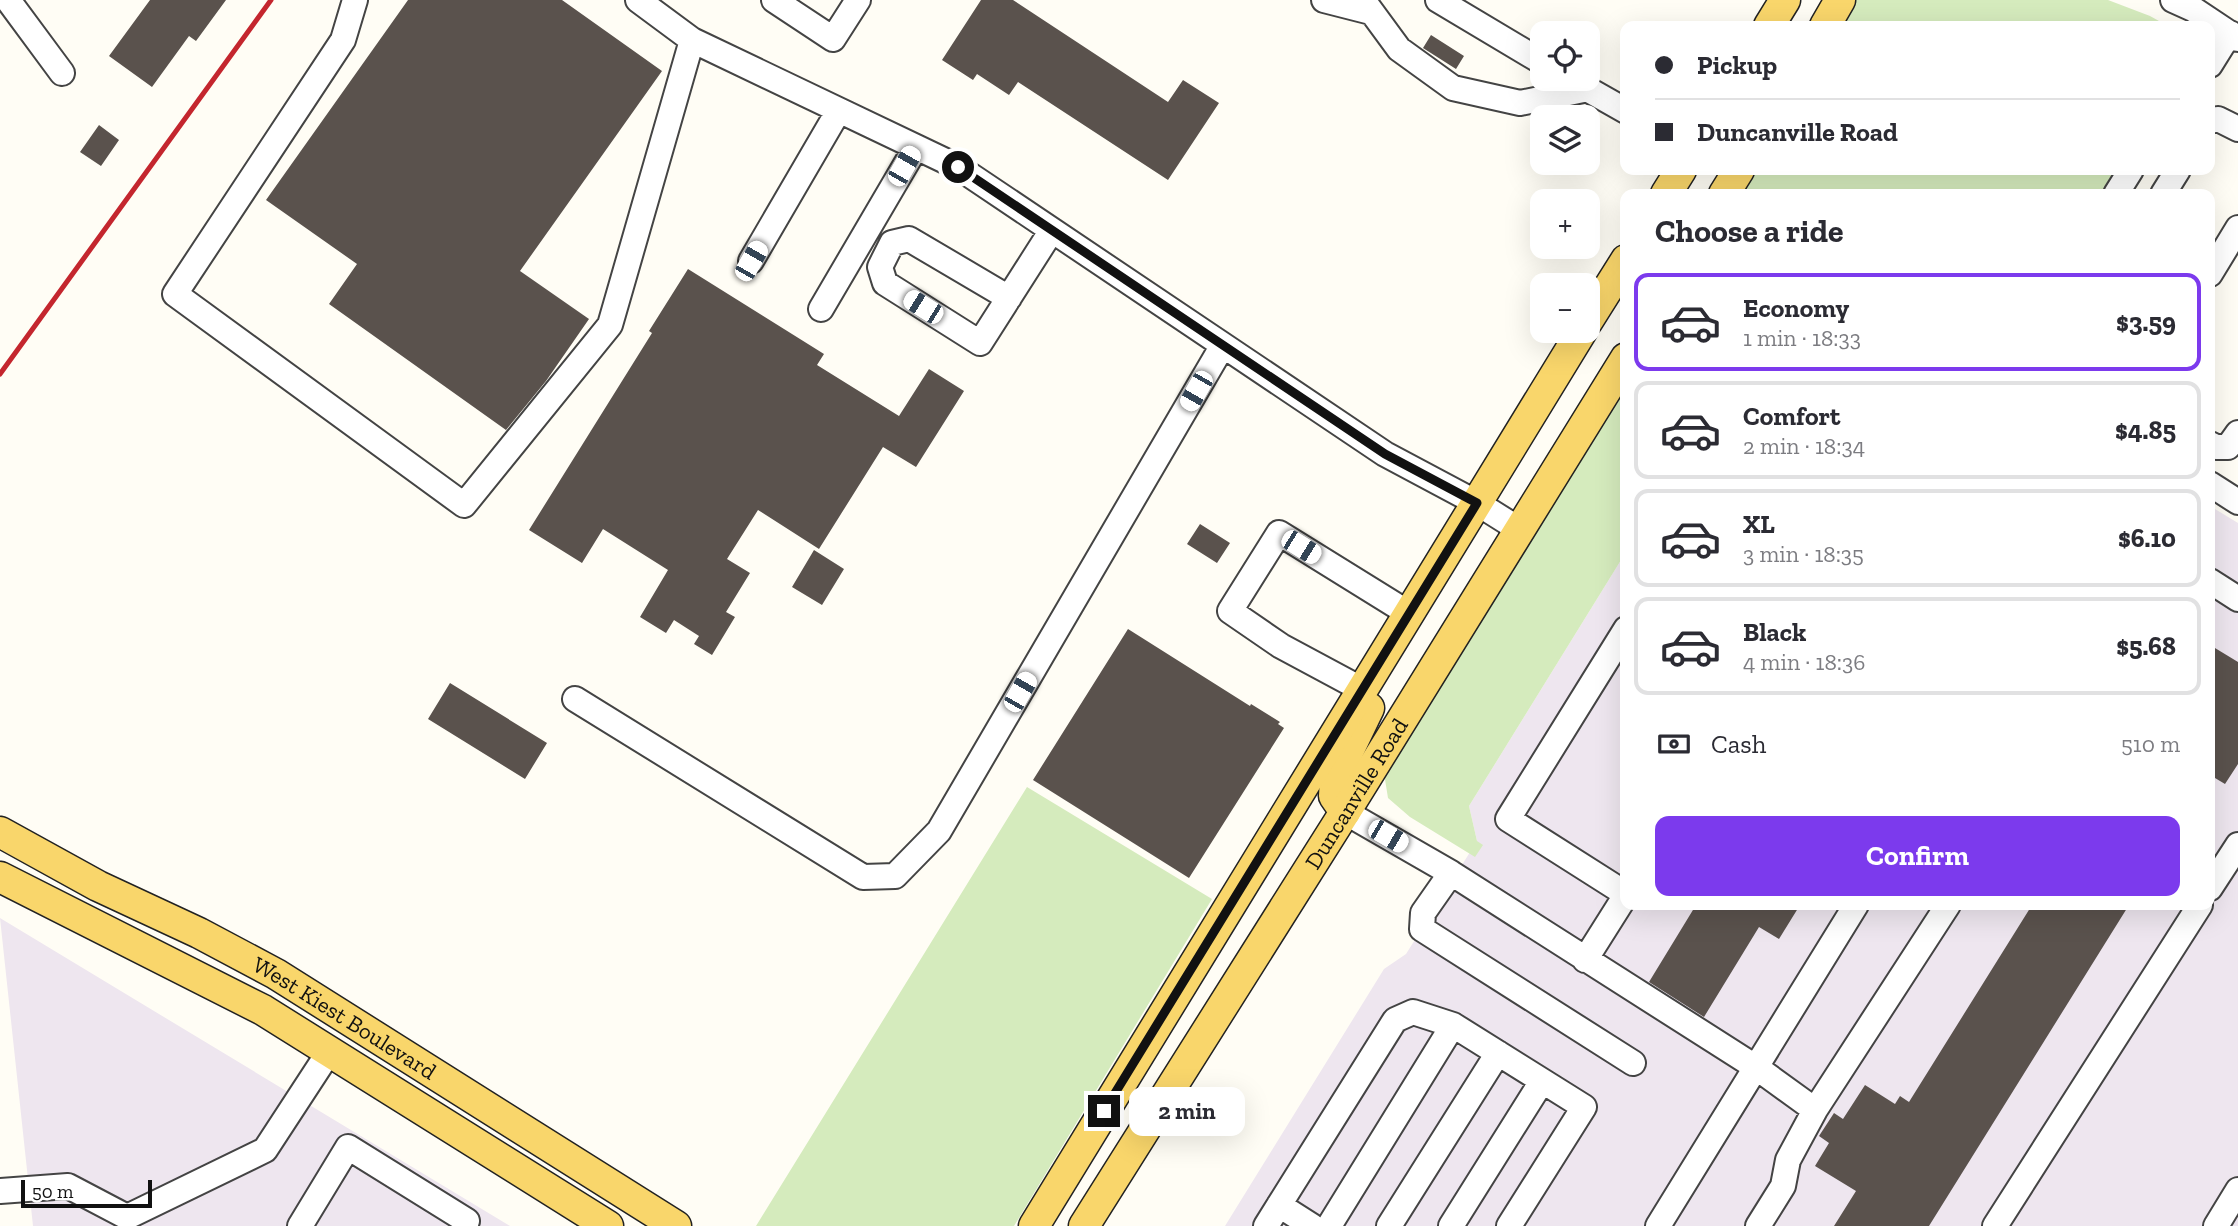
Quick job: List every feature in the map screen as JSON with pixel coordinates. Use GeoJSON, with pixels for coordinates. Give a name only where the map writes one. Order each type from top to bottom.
{"type":"FeatureCollection","features":[{"type":"Feature","properties":{"kind":"main road"},"geometry":{"type":"LineString","coordinates":[[1772,21],[1785,0]]}},
{"type":"Feature","properties":{"kind":"main road"},"geometry":{"type":"LineString","coordinates":[[1828,21],[1840,0]]}},
{"type":"Feature","properties":{"kind":"main road"},"geometry":{"type":"LineString","coordinates":[[1600,301],[1620,270]]}},
{"type":"Feature","properties":{"kind":"main road"},"geometry":{"type":"LineString","coordinates":[[1034,1226],[1575,343]]}},
{"type":"Feature","properties":{"kind":"main road","name":"Duncanville Road"},"geometry":{"type":"LineString","coordinates":[[1084,1226],[1620,368]]}},
{"type":"Feature","properties":{"kind":"main road"},"geometry":{"type":"LineString","coordinates":[[1345,812],[1334,796],[1335,779],[1370,706],[1363,690]]}},
{"type":"Feature","properties":{"kind":"main road"},"geometry":{"type":"LineString","coordinates":[[1301,790],[1345,812]]}},
{"type":"Feature","properties":{"kind":"main road","name":"West Kiest Boulevard"},"geometry":{"type":"LineString","coordinates":[[0,832],[98,886],[237,952],[365,1029],[660,1222]]}},
{"type":"Feature","properties":{"kind":"main road","name":"West Kiest Boulevard"},"geometry":{"type":"LineString","coordinates":[[5,881],[263,1010],[608,1226]]}},
{"type":"Feature","properties":{"kind":"main road"},"geometry":{"type":"LineString","coordinates":[[338,1057],[365,1029]]}},
{"type":"Feature","properties":{"kind":"street"},"geometry":{"type":"LineString","coordinates":[[8,0],[62,73]]}},
{"type":"Feature","properties":{"kind":"street"},"geometry":{"type":"LineString","coordinates":[[355,0],[344,40],[175,294],[464,505],[610,326],[692,40]]}},
{"type":"Feature","properties":{"kind":"street"},"geometry":{"type":"LineString","coordinates":[[638,0],[692,40],[958,167],[1385,454],[1477,503],[1520,530]]}},
{"type":"Feature","properties":{"kind":"street"},"geometry":{"type":"LineString","coordinates":[[774,0],[833,39],[858,0]]}},
{"type":"Feature","properties":{"kind":"street"},"geometry":{"type":"LineString","coordinates":[[1324,0],[1367,6],[1399,49],[1452,88],[1520,103],[1557,91]]}},
{"type":"Feature","properties":{"kind":"street"},"geometry":{"type":"LineString","coordinates":[[1438,0],[1530,55]]}},
{"type":"Feature","properties":{"kind":"street"},"geometry":{"type":"LineString","coordinates":[[2173,0],[2211,21]]}},
{"type":"Feature","properties":{"kind":"street"},"geometry":{"type":"LineString","coordinates":[[2215,23],[2234,36],[2215,59]]}},
{"type":"Feature","properties":{"kind":"street"},"geometry":{"type":"LineString","coordinates":[[1591,91],[1620,108]]}},
{"type":"Feature","properties":{"kind":"street"},"geometry":{"type":"LineString","coordinates":[[751,261],[839,110]]}},
{"type":"Feature","properties":{"kind":"street"},"geometry":{"type":"LineString","coordinates":[[2215,120],[2224,121],[2238,129]]}},
{"type":"Feature","properties":{"kind":"street"},"geometry":{"type":"LineString","coordinates":[[821,309],[916,147]]}},
{"type":"Feature","properties":{"kind":"street"},"geometry":{"type":"LineString","coordinates":[[2215,266],[2238,229]]}},
{"type":"Feature","properties":{"kind":"street"},"geometry":{"type":"LineString","coordinates":[[1009,298],[909,239],[892,243],[880,267],[885,283],[980,343],[1009,298],[1052,230]]}},
{"type":"Feature","properties":{"kind":"street"},"geometry":{"type":"LineString","coordinates":[[575,699],[863,877],[895,876],[939,831],[1223,345]]}},
{"type":"Feature","properties":{"kind":"street"},"geometry":{"type":"LineString","coordinates":[[2215,446],[2228,447],[2238,433]]}},
{"type":"Feature","properties":{"kind":"street"},"geometry":{"type":"LineString","coordinates":[[2215,487],[2238,502]]}},
{"type":"Feature","properties":{"kind":"street"},"geometry":{"type":"LineString","coordinates":[[1363,690],[1281,646],[1230,611],[1279,533],[1408,613]]}},
{"type":"Feature","properties":{"kind":"street"},"geometry":{"type":"LineString","coordinates":[[2215,584],[2238,598]]}},
{"type":"Feature","properties":{"kind":"street"},"geometry":{"type":"LineString","coordinates":[[1620,639],[1508,819],[1620,891]]}},
{"type":"Feature","properties":{"kind":"street"},"geometry":{"type":"LineString","coordinates":[[1345,812],[1451,873],[1757,1068],[1815,1110]]}},
{"type":"Feature","properties":{"kind":"street"},"geometry":{"type":"LineString","coordinates":[[2215,880],[2238,845]]}},
{"type":"Feature","properties":{"kind":"street"},"geometry":{"type":"LineString","coordinates":[[1451,873],[1423,913],[1422,929],[1633,1063]]}},
{"type":"Feature","properties":{"kind":"street"},"geometry":{"type":"LineString","coordinates":[[1585,960],[1620,905]]}},
{"type":"Feature","properties":{"kind":"street"},"geometry":{"type":"LineString","coordinates":[[1658,1226],[1853,910]]}},
{"type":"Feature","properties":{"kind":"street"},"geometry":{"type":"LineString","coordinates":[[1758,1226],[1783,1186],[1788,1160],[1815,1110],[1945,910]]}},
{"type":"Feature","properties":{"kind":"street"},"geometry":{"type":"LineString","coordinates":[[1995,1226],[2197,910]]}},
{"type":"Feature","properties":{"kind":"street"},"geometry":{"type":"LineString","coordinates":[[1266,1226],[1395,1020],[1413,1012],[1453,1025],[1584,1107],[1509,1226]]}},
{"type":"Feature","properties":{"kind":"street"},"geometry":{"type":"LineString","coordinates":[[1329,1226],[1453,1025]]}},
{"type":"Feature","properties":{"kind":"street"},"geometry":{"type":"LineString","coordinates":[[1389,1226],[1498,1053]]}},
{"type":"Feature","properties":{"kind":"street"},"geometry":{"type":"LineString","coordinates":[[0,1191],[68,1186],[133,1222],[265,1150],[338,1057]]}},
{"type":"Feature","properties":{"kind":"street"},"geometry":{"type":"LineString","coordinates":[[1451,1226],[1542,1081]]}},
{"type":"Feature","properties":{"kind":"street"},"geometry":{"type":"LineString","coordinates":[[300,1226],[348,1147],[467,1222],[464,1226]]}},
{"type":"Feature","properties":{"kind":"street"},"geometry":{"type":"LineString","coordinates":[[2216,1226],[2238,1191]]}},
{"type":"Feature","properties":{"kind":"street"},"geometry":{"type":"LineString","coordinates":[[1279,1205],[1312,1226]]}},
{"type":"Feature","properties":{"kind":"shaded area"},"geometry":{"type":"Polygon","coordinates":[[[2215,509],[2238,523],[2238,1226],[1225,1226],[1384,969],[1406,954],[1477,841],[1469,806],[1620,562],[1620,910],[2215,910],[2215,509]]]}},
{"type":"Feature","properties":{"kind":"shaded area"},"geometry":{"type":"Polygon","coordinates":[[[0,918],[510,1226],[33,1226],[0,918]]]}},
{"type":"Feature","properties":{"kind":"green space"},"geometry":{"type":"Polygon","coordinates":[[[1856,0],[2108,0],[2159,21],[1843,21],[1856,0]]]}},
{"type":"Feature","properties":{"kind":"green space"},"geometry":{"type":"Polygon","coordinates":[[[1749,175],[2112,175],[2103,189],[1740,189],[1749,175]]]}},
{"type":"Feature","properties":{"kind":"green space"},"geometry":{"type":"Polygon","coordinates":[[[1620,384],[1620,562],[1469,806],[1477,841],[1483,845],[1475,857],[1410,817],[1388,798],[1383,767],[1620,384]]]}},
{"type":"Feature","properties":{"kind":"green space"},"geometry":{"type":"Polygon","coordinates":[[[1027,787],[1212,899],[1014,1226],[756,1226],[1027,787]]]}},
{"type":"Feature","properties":{"kind":"building"},"geometry":{"type":"Polygon","coordinates":[[[150,0],[226,0],[196,41],[189,36],[152,87],[109,56],[150,0]]]}},
{"type":"Feature","properties":{"kind":"building"},"geometry":{"type":"Polygon","coordinates":[[[408,0],[562,0],[662,71],[520,271],[589,319],[546,381],[506,430],[329,304],[357,264],[266,200],[408,0]]]}},
{"type":"Feature","properties":{"kind":"building"},"geometry":{"type":"Polygon","coordinates":[[[981,0],[1013,0],[1168,102],[1183,80],[1219,103],[1168,180],[1018,82],[1009,95],[977,74],[973,80],[942,60],[981,0]]]}},
{"type":"Feature","properties":{"kind":"building"},"geometry":{"type":"Polygon","coordinates":[[[1431,35],[1464,56],[1456,69],[1423,48],[1431,35]]]}},
{"type":"Feature","properties":{"kind":"building"},"geometry":{"type":"Polygon","coordinates":[[[99,125],[119,140],[101,166],[80,152],[99,125]]]}},
{"type":"Feature","properties":{"kind":"building"},"geometry":{"type":"Polygon","coordinates":[[[688,269],[824,354],[817,365],[899,416],[929,369],[964,391],[916,467],[883,447],[819,549],[758,510],[727,559],[750,573],[726,612],[735,617],[712,655],[694,644],[699,636],[674,620],[666,633],[640,617],[668,570],[603,529],[582,563],[529,530],[652,333],[649,331],[688,269]]]}},
{"type":"Feature","properties":{"kind":"building"},"geometry":{"type":"Polygon","coordinates":[[[1200,524],[1230,543],[1217,563],[1187,544],[1200,524]]]}},
{"type":"Feature","properties":{"kind":"building"},"geometry":{"type":"Polygon","coordinates":[[[814,550],[844,569],[822,605],[792,587],[814,550]]]}},
{"type":"Feature","properties":{"kind":"building"},"geometry":{"type":"Polygon","coordinates":[[[1128,629],[1280,722],[1278,724],[1284,728],[1189,878],[1033,780],[1128,629]]]}},
{"type":"Feature","properties":{"kind":"building"},"geometry":{"type":"Polygon","coordinates":[[[2215,648],[2238,662],[2238,764],[2225,784],[2215,778],[2215,648]]]}},
{"type":"Feature","properties":{"kind":"building"},"geometry":{"type":"Polygon","coordinates":[[[450,683],[547,743],[525,779],[428,719],[450,683]]]}},
{"type":"Feature","properties":{"kind":"building"},"geometry":{"type":"Polygon","coordinates":[[[1693,910],[1797,910],[1779,939],[1759,927],[1704,1017],[1649,982],[1693,910]]]}},
{"type":"Feature","properties":{"kind":"building"},"geometry":{"type":"Polygon","coordinates":[[[2029,910],[2126,910],[1929,1226],[1834,1226],[1856,1191],[1815,1166],[1829,1143],[1819,1136],[1834,1113],[1843,1119],[1865,1085],[1895,1104],[1900,1096],[1909,1102],[2029,910]]]}},
{"type":"Feature","properties":{"kind":"railway"},"geometry":{"type":"LineString","coordinates":[[0,374],[271,0]]}},
{"type":"Feature","properties":{"kind":"route"},"geometry":{"type":"LineString","coordinates":[[958,167],[1385,454],[1477,503],[1104,1111]]}}]}
